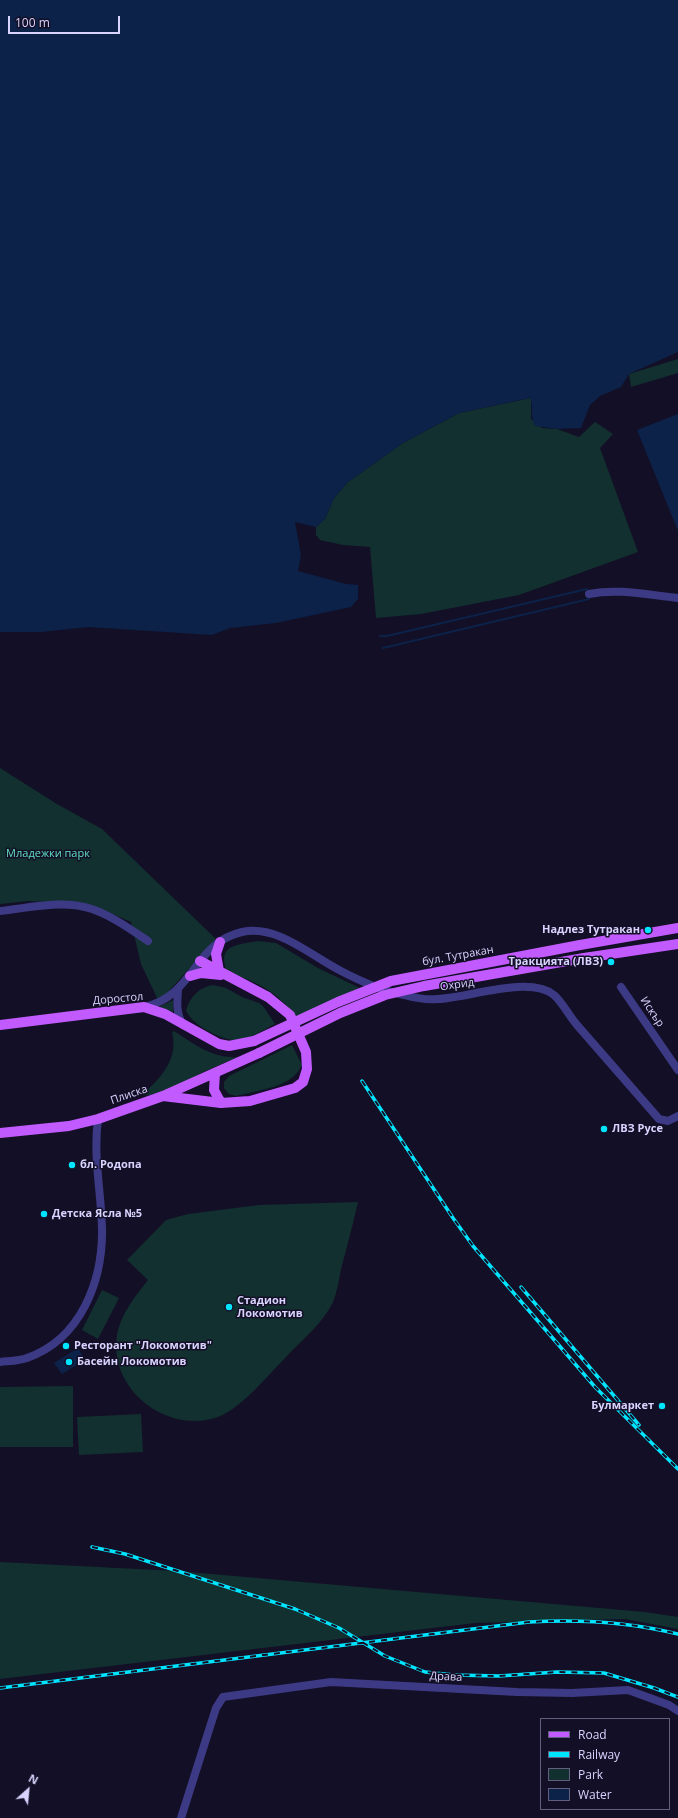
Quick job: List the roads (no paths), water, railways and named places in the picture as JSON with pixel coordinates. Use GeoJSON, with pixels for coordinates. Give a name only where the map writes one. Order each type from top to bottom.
{"type":"FeatureCollection","features":[{"type":"Feature","properties":{"kind":"main road","name":"бул. Тутракан"},"geometry":{"type":"LineString","coordinates":[[254,1041],[338,1002],[391,981],[678,928]]}},
{"type":"Feature","properties":{"kind":"main road"},"geometry":{"type":"LineString","coordinates":[[220,942],[216,954],[223,973]]}},
{"type":"Feature","properties":{"kind":"main road","name":"Плиска"},"geometry":{"type":"LineString","coordinates":[[0,1133],[69,1126],[98,1119],[163,1096],[259,1053],[340,1013],[385,995],[424,986],[584,958],[678,944]]}},
{"type":"Feature","properties":{"kind":"main road"},"geometry":{"type":"LineString","coordinates":[[163,1096],[221,1103],[250,1100],[295,1088],[303,1082],[308,1060],[302,1039],[290,1015],[268,997],[200,961]]}},
{"type":"Feature","properties":{"kind":"main road"},"geometry":{"type":"LineString","coordinates":[[190,976],[208,973],[223,973]]}},
{"type":"Feature","properties":{"kind":"main road","name":"Доростол"},"geometry":{"type":"LineString","coordinates":[[0,1025],[144,1007],[165,1014],[219,1044],[229,1046],[254,1041]]}},
{"type":"Feature","properties":{"kind":"main road"},"geometry":{"type":"LineString","coordinates":[[215,1073],[214,1090],[221,1103]]}},
{"type":"Feature","properties":{"kind":"street"},"geometry":{"type":"LineString","coordinates":[[589,594],[606,590],[678,598]]}},
{"type":"Feature","properties":{"kind":"street"},"geometry":{"type":"LineString","coordinates":[[0,911],[62,905],[91,909],[120,922],[148,941]]}},
{"type":"Feature","properties":{"kind":"street","name":"Охрид"},"geometry":{"type":"LineString","coordinates":[[144,1007],[163,1001],[178,990],[200,961],[220,942],[230,936],[257,930],[272,933],[342,972],[384,990],[405,996],[438,999],[512,988],[534,988],[554,995],[572,1020],[659,1119],[668,1121],[678,1116]]}},
{"type":"Feature","properties":{"kind":"street","name":"Искър"},"geometry":{"type":"LineString","coordinates":[[621,987],[678,1070]]}},
{"type":"Feature","properties":{"kind":"street"},"geometry":{"type":"LineString","coordinates":[[178,990],[177,1008],[180,1020],[184,1025]]}},
{"type":"Feature","properties":{"kind":"street"},"geometry":{"type":"LineString","coordinates":[[0,1362],[26,1359],[41,1351],[56,1342],[74,1325],[84,1312],[96,1280],[102,1228],[95,1144],[98,1119]]}},
{"type":"Feature","properties":{"kind":"street","name":"Драва"},"geometry":{"type":"LineString","coordinates":[[181,1818],[216,1708],[223,1697],[331,1682],[517,1692],[572,1693],[628,1690],[669,1705],[678,1711]]}},
{"type":"Feature","properties":{"kind":"water"},"geometry":{"type":"Polygon","coordinates":[[[0,0],[678,0],[678,352],[629,374],[621,387],[600,396],[590,405],[581,428],[557,429],[535,426],[532,418],[532,404],[530,398],[459,413],[403,443],[348,482],[334,498],[325,519],[316,527],[295,522],[301,555],[298,571],[346,584],[358,585],[358,599],[351,607],[276,623],[230,628],[212,635],[88,627],[42,632],[0,632],[0,0]]]}},
{"type":"Feature","properties":{"kind":"water"},"geometry":{"type":"Polygon","coordinates":[[[678,414],[678,531],[637,430],[678,414]]]}},
{"type":"Feature","properties":{"kind":"water","name":"Басейн Локомотив"},"geometry":{"type":"Polygon","coordinates":[[[78,1348],[85,1360],[62,1374],[54,1363],[78,1348]]]}},
{"type":"Feature","properties":{"kind":"waterway"},"geometry":{"type":"LineString","coordinates":[[380,636],[387,636],[587,589]]}},
{"type":"Feature","properties":{"kind":"waterway"},"geometry":{"type":"LineString","coordinates":[[383,648],[589,599]]}},
{"type":"Feature","properties":{"kind":"railway"},"geometry":{"type":"LineString","coordinates":[[362,1081],[473,1246],[595,1387],[678,1469]]}},
{"type":"Feature","properties":{"kind":"railway"},"geometry":{"type":"LineString","coordinates":[[521,1287],[639,1425]]}},
{"type":"Feature","properties":{"kind":"railway"},"geometry":{"type":"LineString","coordinates":[[92,1547],[125,1554],[295,1609],[339,1628],[385,1656],[425,1672],[454,1675],[499,1676],[557,1672],[604,1673],[678,1697]]}},
{"type":"Feature","properties":{"kind":"railway"},"geometry":{"type":"LineString","coordinates":[[0,1688],[529,1622],[604,1622],[678,1634]]}},
{"type":"Feature","properties":{"kind":"place","name":"Надлез Тутракан"},"geometry":{"type":"Point","coordinates":[648,930]}},
{"type":"Feature","properties":{"kind":"place","name":"Тракцията (ЛВЗ)"},"geometry":{"type":"Point","coordinates":[611,962]}},
{"type":"Feature","properties":{"kind":"place","name":"ЛВЗ Русе"},"geometry":{"type":"Point","coordinates":[604,1129]}},
{"type":"Feature","properties":{"kind":"place","name":"бл. Родопа"},"geometry":{"type":"Point","coordinates":[72,1165]}},
{"type":"Feature","properties":{"kind":"place","name":"Детска Ясла №5"},"geometry":{"type":"Point","coordinates":[44,1214]}},
{"type":"Feature","properties":{"kind":"place","name":"Стадион Локомотив"},"geometry":{"type":"Point","coordinates":[229,1307]}},
{"type":"Feature","properties":{"kind":"place","name":"Ресторант \"Локомотив\""},"geometry":{"type":"Point","coordinates":[66,1346]}},
{"type":"Feature","properties":{"kind":"place","name":"Басейн Локомотив"},"geometry":{"type":"Point","coordinates":[69,1362]}},
{"type":"Feature","properties":{"kind":"place","name":"Булмаркет"},"geometry":{"type":"Point","coordinates":[662,1406]}},
{"type":"Feature","properties":{"kind":"park label","name":"Младежки парк"},"geometry":{"type":"Point","coordinates":[48,854]}}]}
